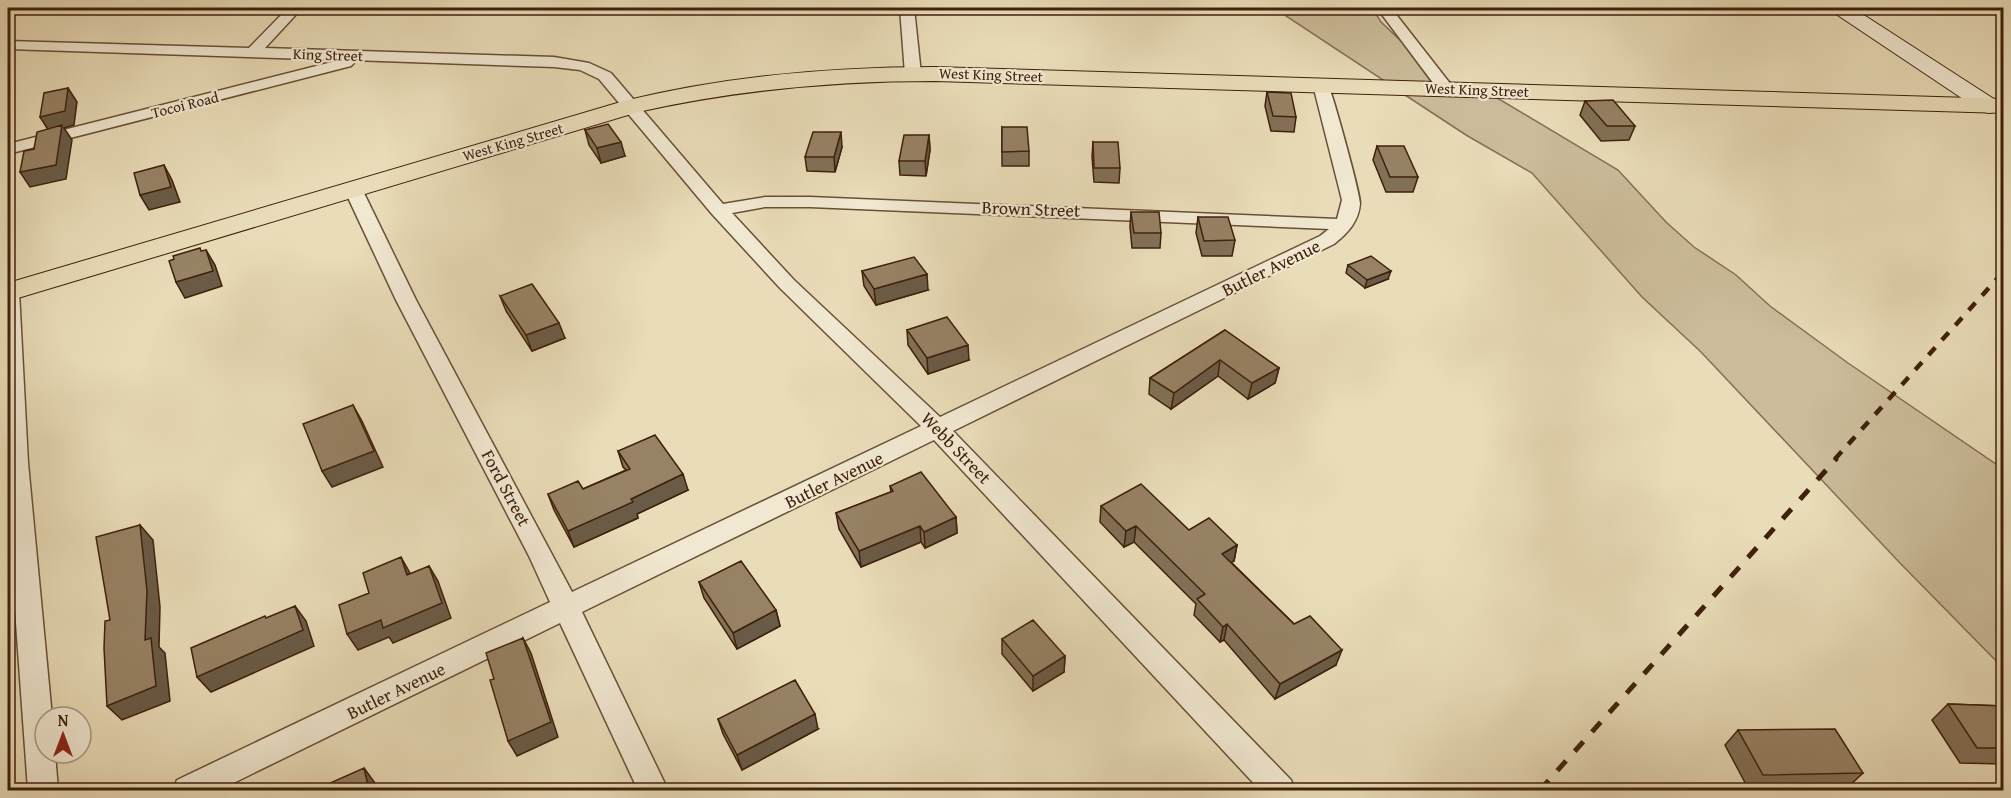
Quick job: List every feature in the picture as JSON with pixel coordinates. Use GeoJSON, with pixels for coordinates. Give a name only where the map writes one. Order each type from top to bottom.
{"type":"FeatureCollection","features":[{"type":"Feature","properties":{"kind":"main road"},"geometry":{"type":"LineString","coordinates":[[1840,8],[1996,106]]}},
{"type":"Feature","properties":{"kind":"main road","name":"West King Street"},"geometry":{"type":"LineString","coordinates":[[8,292],[632,106],[704,91],[776,80],[870,73],[1996,106]]}},
{"type":"Feature","properties":{"kind":"street"},"geometry":{"type":"LineString","coordinates":[[253,53],[295,8]]}},
{"type":"Feature","properties":{"kind":"street"},"geometry":{"type":"LineString","coordinates":[[907,8],[913,74]]}},
{"type":"Feature","properties":{"kind":"street"},"geometry":{"type":"LineString","coordinates":[[1384,8],[1446,89]]}},
{"type":"Feature","properties":{"kind":"street","name":"King Street"},"geometry":{"type":"LineString","coordinates":[[8,45],[570,63],[596,70],[605,76],[632,106]]}},
{"type":"Feature","properties":{"kind":"street","name":"Tocoi Road"},"geometry":{"type":"LineString","coordinates":[[8,149],[189,105],[349,62],[361,56]]}},
{"type":"Feature","properties":{"kind":"street"},"geometry":{"type":"LineString","coordinates":[[1321,85],[1351,200],[1349,216],[1344,225]]}},
{"type":"Feature","properties":{"kind":"street","name":"Webb Street"},"geometry":{"type":"LineString","coordinates":[[632,106],[719,210],[787,284],[939,429],[1280,790]]}},
{"type":"Feature","properties":{"kind":"street","name":"Ford Street"},"geometry":{"type":"LineString","coordinates":[[354,189],[406,300],[567,609],[653,790]]}},
{"type":"Feature","properties":{"kind":"street","name":"Brown Street"},"geometry":{"type":"LineString","coordinates":[[719,210],[765,202],[810,202],[1273,220],[1344,225]]}},
{"type":"Feature","properties":{"kind":"street","name":"Butler Avenue"},"geometry":{"type":"LineString","coordinates":[[188,790],[1328,240],[1344,225]]}},
{"type":"Feature","properties":{"kind":"street"},"geometry":{"type":"LineString","coordinates":[[8,292],[16,463],[43,790]]}},
{"type":"Feature","properties":{"kind":"shaded area"},"geometry":{"type":"Polygon","coordinates":[[[1279,8],[1372,8],[1381,22],[1402,42],[1433,84],[1386,82],[1286,16],[1279,8]]]}},
{"type":"Feature","properties":{"kind":"shaded area"},"geometry":{"type":"Polygon","coordinates":[[[1402,93],[1494,96],[1618,170],[1666,222],[1694,247],[1736,275],[1770,306],[1848,363],[2003,469],[2003,668],[1899,562],[1701,352],[1642,297],[1532,173],[1466,135],[1402,93]]]}},
{"type":"Feature","properties":{"kind":"building"},"geometry":{"type":"Polygon","coordinates":[[[68,88],[65,111],[40,117],[44,93],[68,88]]]}},
{"type":"Feature","properties":{"kind":"building"},"geometry":{"type":"Polygon","coordinates":[[[1267,92],[1291,93],[1296,117],[1273,116],[1267,92]]]}},
{"type":"Feature","properties":{"kind":"building"},"geometry":{"type":"Polygon","coordinates":[[[1613,100],[1635,126],[1607,126],[1585,101],[1613,100]]]}},
{"type":"Feature","properties":{"kind":"building"},"geometry":{"type":"Polygon","coordinates":[[[608,124],[621,142],[597,148],[585,130],[608,124]]]}},
{"type":"Feature","properties":{"kind":"building"},"geometry":{"type":"Polygon","coordinates":[[[62,125],[56,165],[20,172],[24,151],[34,149],[37,132],[62,125]]]}},
{"type":"Feature","properties":{"kind":"building"},"geometry":{"type":"Polygon","coordinates":[[[1002,127],[1027,127],[1029,151],[1002,152],[1002,127]]]}},
{"type":"Feature","properties":{"kind":"building"},"geometry":{"type":"Polygon","coordinates":[[[813,132],[841,132],[834,157],[805,157],[813,132]]]}},
{"type":"Feature","properties":{"kind":"building"},"geometry":{"type":"Polygon","coordinates":[[[904,135],[929,135],[925,161],[899,161],[904,135]]]}},
{"type":"Feature","properties":{"kind":"building"},"geometry":{"type":"Polygon","coordinates":[[[1093,142],[1118,142],[1120,168],[1094,168],[1093,142]]]}},
{"type":"Feature","properties":{"kind":"building"},"geometry":{"type":"Polygon","coordinates":[[[1377,146],[1404,146],[1418,177],[1390,177],[1377,146]]]}},
{"type":"Feature","properties":{"kind":"building"},"geometry":{"type":"Polygon","coordinates":[[[164,165],[171,187],[140,195],[134,173],[164,165]]]}},
{"type":"Feature","properties":{"kind":"building"},"geometry":{"type":"Polygon","coordinates":[[[1131,212],[1159,212],[1161,233],[1134,233],[1131,212]]]}},
{"type":"Feature","properties":{"kind":"building"},"geometry":{"type":"Polygon","coordinates":[[[1198,217],[1228,217],[1235,240],[1204,241],[1198,217]]]}},
{"type":"Feature","properties":{"kind":"building"},"geometry":{"type":"Polygon","coordinates":[[[200,248],[201,251],[206,250],[213,271],[176,282],[169,261],[174,259],[173,256],[200,248]]]}},
{"type":"Feature","properties":{"kind":"building"},"geometry":{"type":"Polygon","coordinates":[[[1371,256],[1391,271],[1367,280],[1348,265],[1371,256]]]}},
{"type":"Feature","properties":{"kind":"building"},"geometry":{"type":"Polygon","coordinates":[[[914,257],[927,274],[874,289],[862,271],[914,257]]]}},
{"type":"Feature","properties":{"kind":"building"},"geometry":{"type":"Polygon","coordinates":[[[532,284],[559,323],[526,335],[500,296],[532,284]]]}},
{"type":"Feature","properties":{"kind":"building"},"geometry":{"type":"Polygon","coordinates":[[[947,317],[968,345],[927,358],[907,330],[947,317]]]}},
{"type":"Feature","properties":{"kind":"building"},"geometry":{"type":"Polygon","coordinates":[[[1225,330],[1279,368],[1252,383],[1220,360],[1174,393],[1150,378],[1225,330]]]}},
{"type":"Feature","properties":{"kind":"building"},"geometry":{"type":"Polygon","coordinates":[[[353,405],[374,451],[322,471],[303,424],[353,405]]]}},
{"type":"Feature","properties":{"kind":"building"},"geometry":{"type":"Polygon","coordinates":[[[655,435],[683,474],[631,499],[633,502],[568,531],[548,494],[578,481],[583,489],[630,469],[618,451],[655,435]]]}},
{"type":"Feature","properties":{"kind":"building"},"geometry":{"type":"Polygon","coordinates":[[[921,472],[956,517],[924,532],[920,526],[859,551],[836,513],[893,491],[890,486],[921,472]]]}},
{"type":"Feature","properties":{"kind":"building"},"geometry":{"type":"Polygon","coordinates":[[[1141,484],[1189,530],[1209,518],[1237,545],[1222,554],[1294,624],[1310,616],[1342,650],[1280,684],[1227,624],[1223,627],[1197,599],[1205,594],[1136,526],[1126,531],[1101,506],[1141,484]]]}},
{"type":"Feature","properties":{"kind":"building"},"geometry":{"type":"Polygon","coordinates":[[[140,525],[147,591],[145,640],[151,638],[156,686],[107,706],[104,648],[105,621],[110,620],[96,537],[140,525]]]}},
{"type":"Feature","properties":{"kind":"building"},"geometry":{"type":"Polygon","coordinates":[[[401,557],[407,575],[429,566],[442,603],[383,628],[381,620],[347,634],[339,605],[369,593],[363,573],[401,557]]]}},
{"type":"Feature","properties":{"kind":"building"},"geometry":{"type":"Polygon","coordinates":[[[741,561],[776,610],[733,633],[699,582],[741,561]]]}},
{"type":"Feature","properties":{"kind":"building"},"geometry":{"type":"Polygon","coordinates":[[[295,606],[303,630],[197,677],[191,648],[265,616],[266,618],[295,606]]]}},
{"type":"Feature","properties":{"kind":"building"},"geometry":{"type":"Polygon","coordinates":[[[1033,620],[1065,656],[1033,676],[1002,639],[1033,620]]]}},
{"type":"Feature","properties":{"kind":"building"},"geometry":{"type":"Polygon","coordinates":[[[523,638],[551,722],[508,741],[490,680],[494,679],[486,653],[523,638]]]}},
{"type":"Feature","properties":{"kind":"building"},"geometry":{"type":"Polygon","coordinates":[[[795,680],[815,714],[737,755],[718,719],[795,680]]]}},
{"type":"Feature","properties":{"kind":"building"},"geometry":{"type":"Polygon","coordinates":[[[1948,704],[2004,706],[2004,748],[1977,748],[1948,704]]]}},
{"type":"Feature","properties":{"kind":"building"},"geometry":{"type":"Polygon","coordinates":[[[1835,729],[1863,773],[1763,775],[1738,730],[1835,729]]]}},
{"type":"Feature","properties":{"kind":"building"},"geometry":{"type":"Polygon","coordinates":[[[364,768],[369,790],[319,790],[319,788],[364,768]]]}},
{"type":"Feature","properties":{"kind":"railway"},"geometry":{"type":"LineString","coordinates":[[1835,459],[2004,271]]}},
{"type":"Feature","properties":{"kind":"railway"},"geometry":{"type":"LineString","coordinates":[[1540,790],[1837,458]]}}]}
